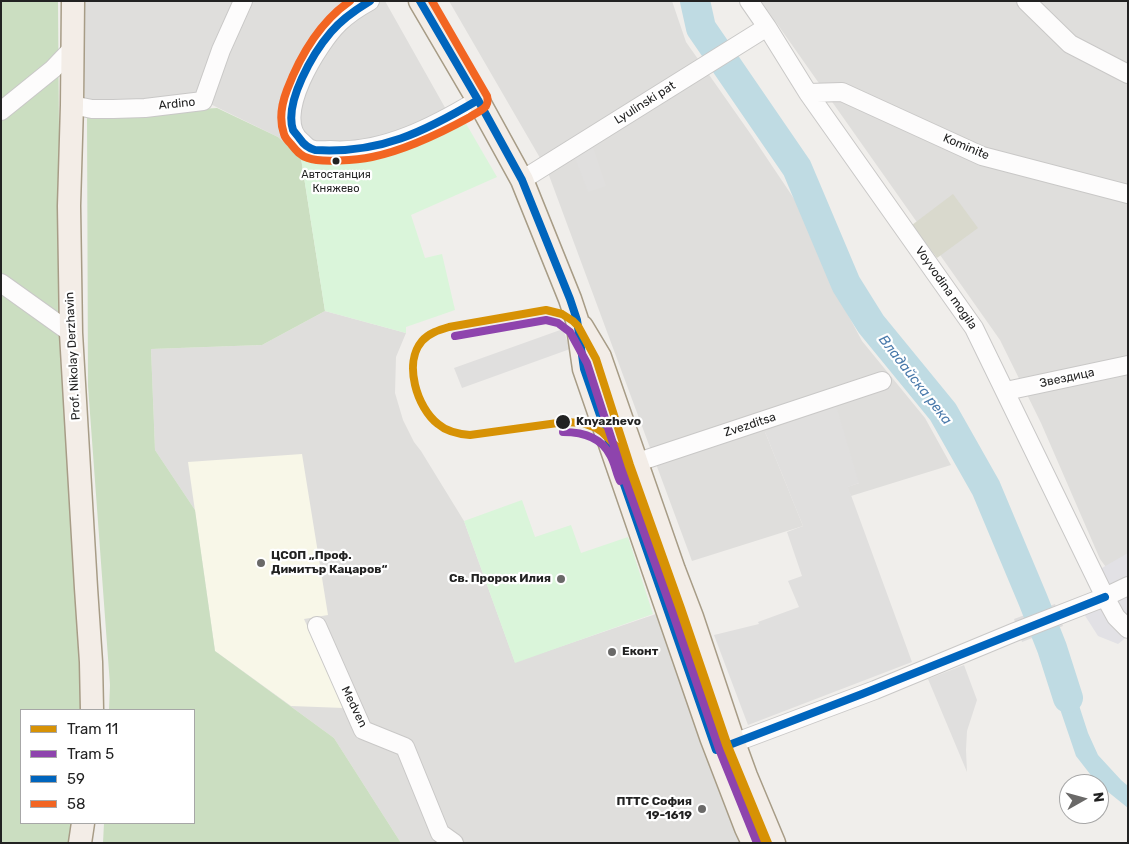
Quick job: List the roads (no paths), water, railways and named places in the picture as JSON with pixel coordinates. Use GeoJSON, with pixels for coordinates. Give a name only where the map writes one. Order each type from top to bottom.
{"type":"FeatureCollection","features":[{"type":"Feature","properties":{"kind":"main road","name":"Prof. Nikolay Derzhavin"},"geometry":{"type":"LineString","coordinates":[[73,1],[69,206],[71,333],[91,662],[92,709]]}},
{"type":"Feature","properties":{"kind":"main road"},"geometry":{"type":"LineString","coordinates":[[420,1],[522,180],[570,299],[577,320],[584,368],[628,466],[725,747],[746,828],[753,843]]}},
{"type":"Feature","properties":{"kind":"main road"},"geometry":{"type":"LineString","coordinates":[[725,747],[746,776],[774,843]]}},
{"type":"Feature","properties":{"kind":"main road"},"geometry":{"type":"LineString","coordinates":[[80,843],[83,824]]}},
{"type":"Feature","properties":{"kind":"street","name":"Ardino"},"geometry":{"type":"LineString","coordinates":[[72,105],[92,109],[113,109],[145,108],[203,101],[243,1]]}},
{"type":"Feature","properties":{"kind":"street"},"geometry":{"type":"LineString","coordinates":[[370,1],[340,22],[321,45],[308,66],[298,88],[291,116],[293,129],[298,140],[310,149],[342,151],[385,144],[427,128],[478,100]]}},
{"type":"Feature","properties":{"kind":"street","name":"Voyvodina mogila"},"geometry":{"type":"LineString","coordinates":[[749,1],[760,31],[808,93],[974,328],[1105,597],[1116,617],[1128,629]]}},
{"type":"Feature","properties":{"kind":"street"},"geometry":{"type":"LineString","coordinates":[[1026,1],[1070,44],[1128,74]]}},
{"type":"Feature","properties":{"kind":"street","name":"Lyulinski pat"},"geometry":{"type":"LineString","coordinates":[[522,180],[760,31]]}},
{"type":"Feature","properties":{"kind":"street"},"geometry":{"type":"LineString","coordinates":[[1,111],[53,69],[73,48]]}},
{"type":"Feature","properties":{"kind":"street","name":"Kominite"},"geometry":{"type":"LineString","coordinates":[[808,93],[842,92],[982,156],[1128,194]]}},
{"type":"Feature","properties":{"kind":"street"},"geometry":{"type":"LineString","coordinates":[[1,283],[71,333]]}},
{"type":"Feature","properties":{"kind":"street","name":"Звездица"},"geometry":{"type":"LineString","coordinates":[[1006,392],[1128,365]]}},
{"type":"Feature","properties":{"kind":"street","name":"Zvezditsa"},"geometry":{"type":"LineString","coordinates":[[628,466],[882,381]]}},
{"type":"Feature","properties":{"kind":"street"},"geometry":{"type":"LineString","coordinates":[[725,747],[875,690],[1128,586]]}},
{"type":"Feature","properties":{"kind":"street","name":"Medven"},"geometry":{"type":"LineString","coordinates":[[317,626],[363,730],[405,747],[440,834],[454,843]]}},
{"type":"Feature","properties":{"kind":"water"},"geometry":{"type":"Polygon","coordinates":[[[1063,656],[1088,733],[1098,755],[1128,786],[1128,808],[1109,793],[1109,774],[1090,774],[1076,756],[1044,662],[1063,656]]]}},
{"type":"Feature","properties":{"kind":"waterway","name":"Владайска река"},"geometry":{"type":"LineString","coordinates":[[695,1],[701,28],[797,168],[846,284],[871,324],[943,412],[986,488],[1052,648],[1068,698]]}},
{"type":"Feature","properties":{"kind":"tram line","name":"11"},"geometry":{"type":"LineString","coordinates":[[762,843],[719,734],[677,610],[616,446],[602,432],[583,423],[565,422],[470,435],[445,429],[431,417],[424,407],[415,385],[413,373],[416,350],[428,336],[449,327],[546,310],[562,314],[578,326],[596,359],[630,465],[728,746],[768,843]]}},
{"type":"Feature","properties":{"kind":"tram line","name":"5"},"geometry":{"type":"LineString","coordinates":[[455,336],[546,320],[558,323],[570,332],[587,363],[621,468],[719,749],[757,843]]}},
{"type":"Feature","properties":{"kind":"tram line","name":"5"},"geometry":{"type":"LineString","coordinates":[[563,432],[577,433],[590,437],[601,444],[612,458],[620,481]]}},
{"type":"Feature","properties":{"kind":"place","name":"Автостанция Княжево"},"geometry":{"type":"Point","coordinates":[336,161]}},
{"type":"Feature","properties":{"kind":"place","name":"Knyazhevo"},"geometry":{"type":"Point","coordinates":[563,422]}},
{"type":"Feature","properties":{"kind":"place","name":"ЦСОП „Проф. Димитър Кацаров“"},"geometry":{"type":"Point","coordinates":[261,563]}},
{"type":"Feature","properties":{"kind":"place","name":"Св. Пророк Илия"},"geometry":{"type":"Point","coordinates":[561,579]}},
{"type":"Feature","properties":{"kind":"place","name":"Еконт"},"geometry":{"type":"Point","coordinates":[612,652]}},
{"type":"Feature","properties":{"kind":"place","name":"ПТТС София 19-1619"},"geometry":{"type":"Point","coordinates":[702,809]}}]}
